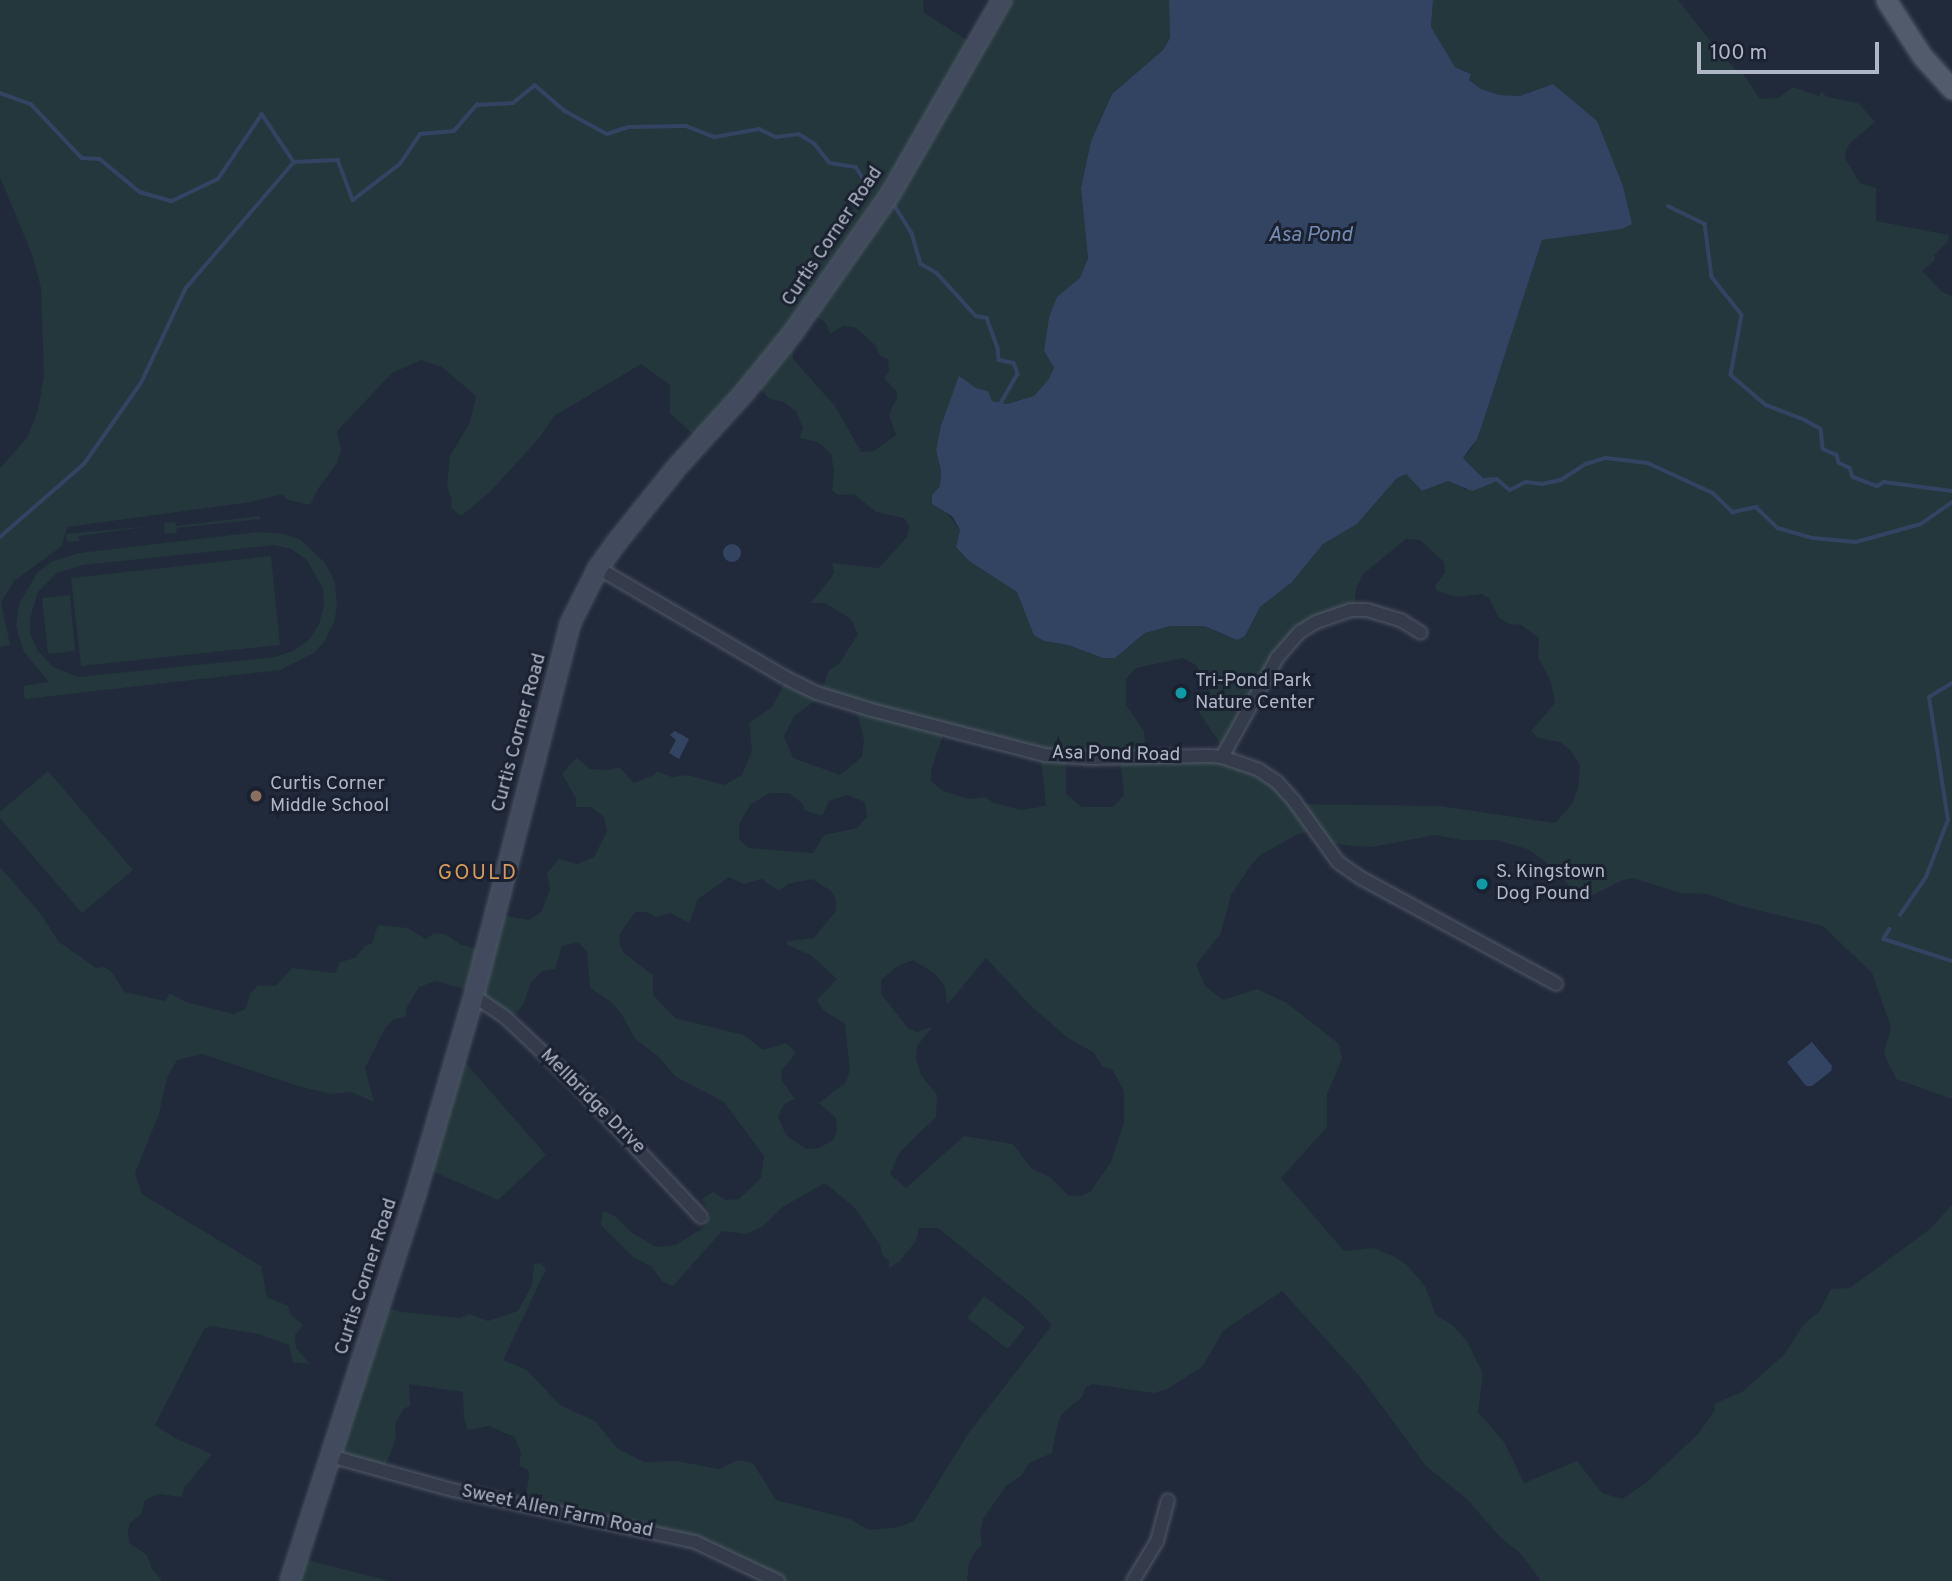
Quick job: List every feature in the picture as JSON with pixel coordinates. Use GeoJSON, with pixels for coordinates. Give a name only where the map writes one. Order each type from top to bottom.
{"type":"FeatureCollection","features":[{"type":"Feature","properties":{"kind":"main road"},"geometry":{"type":"LineString","coordinates":[[1886,0],[1922,56],[1952,89]]}},
{"type":"Feature","properties":{"kind":"street","name":"Curtis Corner Road"},"geometry":{"type":"LineString","coordinates":[[290,1581],[416,1193],[474,996],[570,624],[598,568],[677,467],[744,393],[792,334],[891,193],[1002,0]]}},
{"type":"Feature","properties":{"kind":"street","name":"Asa Pond Road"},"geometry":{"type":"LineString","coordinates":[[598,568],[786,678],[817,693],[868,709],[1045,755],[1091,758],[1222,757],[1259,770],[1277,782],[1304,815],[1325,848],[1361,878],[1556,984]]}},
{"type":"Feature","properties":{"kind":"street"},"geometry":{"type":"LineString","coordinates":[[1222,757],[1277,658],[1308,627],[1332,614],[1367,610],[1393,617],[1421,633]]}},
{"type":"Feature","properties":{"kind":"street","name":"Mellbridge Drive"},"geometry":{"type":"LineString","coordinates":[[474,996],[504,1016],[573,1081],[701,1217]]}},
{"type":"Feature","properties":{"kind":"street","name":"Sweet Allen Farm Road"},"geometry":{"type":"LineString","coordinates":[[330,1456],[453,1490],[695,1542],[778,1581]]}},
{"type":"Feature","properties":{"kind":"street"},"geometry":{"type":"LineString","coordinates":[[1133,1581],[1157,1541],[1168,1500]]}},
{"type":"Feature","properties":{"kind":"green space"},"geometry":{"type":"Polygon","coordinates":[[[0,0],[923,0],[924,13],[970,42],[996,0],[1169,0],[1170,38],[1163,50],[1112,94],[1091,141],[1081,188],[1088,258],[1080,278],[1049,317],[1044,351],[1054,368],[1048,380],[1034,396],[1007,404],[992,401],[988,391],[976,388],[959,377],[941,425],[936,450],[941,471],[940,486],[933,495],[960,530],[956,547],[969,561],[1017,592],[1044,641],[1068,645],[1103,658],[1128,648],[1145,633],[1170,626],[1204,626],[1226,636],[1245,636],[1260,607],[1298,575],[1323,544],[1357,524],[1397,478],[1406,474],[1422,491],[1448,481],[1455,481],[1465,490],[1483,478],[1463,458],[1472,448],[1486,413],[1542,240],[1622,229],[1629,218],[1623,186],[1596,121],[1553,84],[1520,96],[1500,95],[1481,89],[1469,80],[1470,73],[1455,67],[1431,27],[1433,0],[1678,0],[1715,47],[1735,69],[1742,72],[1760,99],[1778,98],[1793,87],[1819,96],[1821,91],[1827,97],[1858,103],[1875,122],[1850,143],[1845,153],[1846,160],[1860,183],[1876,188],[1876,221],[1949,235],[1948,241],[1934,255],[1935,260],[1922,271],[1942,292],[1952,296],[1952,1099],[1896,1079],[1884,1053],[1891,1027],[1872,973],[1823,926],[1741,906],[1707,894],[1680,893],[1633,878],[1623,880],[1581,901],[1559,873],[1530,850],[1497,840],[1462,840],[1435,835],[1372,847],[1324,842],[1313,830],[1296,835],[1259,856],[1249,868],[1231,895],[1221,933],[1196,965],[1205,986],[1223,1000],[1257,989],[1287,1003],[1339,1044],[1342,1059],[1327,1094],[1327,1127],[1281,1178],[1344,1251],[1374,1248],[1395,1257],[1407,1265],[1425,1286],[1436,1315],[1452,1325],[1467,1341],[1483,1374],[1478,1412],[1504,1442],[1524,1483],[1577,1461],[1602,1493],[1622,1499],[1647,1482],[1699,1433],[1715,1410],[1714,1404],[1742,1392],[1784,1355],[1804,1324],[1819,1312],[1831,1289],[1850,1288],[1930,1229],[1952,1205],[1952,1581],[1541,1581],[1521,1554],[1500,1537],[1467,1499],[1426,1466],[1362,1379],[1282,1291],[1223,1331],[1202,1367],[1167,1389],[1154,1393],[1092,1384],[1085,1388],[1082,1397],[1062,1414],[1052,1453],[1029,1463],[1021,1476],[1006,1486],[983,1519],[980,1533],[982,1545],[969,1563],[967,1581],[781,1581],[726,1554],[525,1504],[529,1473],[527,1469],[519,1466],[521,1453],[515,1437],[489,1426],[468,1430],[464,1419],[463,1392],[409,1384],[410,1406],[403,1409],[395,1424],[396,1438],[385,1467],[330,1453],[378,1306],[402,1312],[460,1318],[469,1314],[488,1321],[518,1311],[532,1285],[534,1264],[540,1263],[546,1269],[503,1360],[527,1370],[560,1405],[595,1421],[618,1449],[644,1462],[676,1461],[719,1469],[738,1460],[753,1463],[776,1500],[850,1519],[869,1530],[899,1527],[914,1521],[968,1434],[1052,1325],[1032,1304],[938,1228],[919,1228],[916,1241],[899,1262],[889,1268],[889,1261],[883,1256],[880,1245],[855,1208],[825,1183],[781,1208],[762,1227],[746,1234],[722,1231],[673,1286],[662,1281],[651,1266],[633,1257],[601,1225],[603,1211],[615,1216],[632,1233],[656,1247],[676,1245],[706,1226],[711,1215],[702,1199],[713,1192],[726,1200],[739,1199],[761,1178],[764,1156],[724,1102],[676,1077],[658,1056],[635,1039],[621,1013],[610,1001],[590,988],[587,952],[578,942],[562,946],[555,969],[542,971],[531,982],[523,1005],[512,1018],[471,991],[436,981],[419,987],[406,1009],[406,1017],[394,1019],[385,1028],[365,1068],[374,1102],[351,1092],[331,1094],[298,1086],[202,1054],[177,1060],[167,1078],[159,1114],[135,1173],[142,1194],[261,1266],[267,1297],[288,1306],[290,1314],[303,1325],[295,1335],[296,1348],[310,1364],[293,1362],[289,1345],[258,1334],[210,1326],[204,1329],[155,1425],[175,1438],[212,1454],[184,1488],[182,1497],[159,1494],[145,1500],[141,1514],[130,1523],[128,1531],[129,1543],[147,1555],[152,1569],[162,1581],[0,1581],[0,867],[40,913],[59,942],[96,968],[104,967],[112,972],[124,992],[165,1001],[170,993],[186,1002],[233,1014],[246,1009],[250,994],[258,985],[276,986],[292,968],[335,973],[340,962],[355,958],[365,946],[372,943],[378,925],[407,928],[426,939],[434,933],[445,934],[462,945],[483,950],[495,914],[529,920],[541,912],[550,890],[547,873],[559,859],[577,864],[594,857],[607,831],[604,817],[591,807],[576,807],[576,798],[562,774],[574,760],[577,758],[590,769],[609,770],[619,767],[634,783],[654,775],[657,771],[671,777],[688,775],[724,785],[742,775],[752,751],[749,723],[772,707],[785,682],[820,697],[829,670],[839,664],[858,634],[851,619],[825,603],[811,603],[831,578],[834,572],[832,563],[879,568],[907,537],[909,526],[904,518],[876,512],[854,494],[838,495],[832,490],[834,471],[831,454],[818,442],[799,438],[803,428],[796,411],[783,402],[770,399],[752,382],[698,439],[670,413],[670,385],[641,364],[554,416],[540,437],[490,492],[461,516],[451,508],[452,500],[447,486],[450,456],[470,422],[476,396],[442,367],[421,360],[392,373],[337,431],[341,451],[337,463],[310,505],[288,500],[282,494],[251,502],[67,527],[62,546],[14,581],[1,602],[10,645],[0,647],[0,468],[27,438],[38,411],[44,375],[41,288],[33,257],[0,177],[0,0]],[[809,311],[792,333],[793,359],[835,406],[861,452],[874,451],[896,435],[889,414],[897,398],[896,390],[884,378],[889,371],[888,359],[880,356],[875,345],[855,327],[843,326],[830,334],[826,323],[809,311]],[[1406,539],[1363,574],[1356,589],[1354,613],[1315,626],[1294,643],[1227,754],[1197,709],[1209,695],[1208,684],[1196,665],[1183,658],[1136,668],[1126,679],[1126,705],[1144,731],[1146,758],[1206,758],[1256,770],[1295,804],[1440,806],[1555,823],[1572,804],[1578,789],[1580,765],[1571,751],[1560,742],[1538,738],[1531,731],[1555,703],[1551,682],[1538,657],[1539,638],[1521,625],[1509,624],[1499,618],[1489,598],[1482,594],[1456,597],[1437,591],[1435,586],[1445,573],[1444,562],[1420,540],[1406,539]],[[819,698],[794,716],[784,736],[793,758],[840,775],[862,757],[864,741],[857,711],[819,698]],[[946,734],[943,735],[931,770],[931,781],[943,791],[969,799],[985,797],[994,803],[1021,810],[1046,806],[1041,758],[1020,756],[946,734]],[[1066,762],[1066,794],[1082,807],[1113,807],[1124,795],[1121,764],[1066,762]],[[770,793],[750,805],[739,825],[739,839],[749,848],[813,853],[824,835],[857,828],[867,817],[865,802],[847,795],[829,801],[822,816],[804,810],[803,804],[789,793],[770,793]],[[729,877],[698,899],[689,923],[671,913],[656,917],[647,912],[635,912],[619,935],[620,945],[624,953],[653,975],[653,995],[675,1018],[744,1035],[763,1050],[786,1043],[796,1053],[781,1071],[782,1081],[795,1099],[784,1104],[778,1117],[786,1135],[806,1149],[819,1148],[833,1140],[837,1131],[836,1118],[819,1103],[845,1083],[850,1071],[845,1024],[823,1010],[817,1000],[837,979],[812,956],[786,944],[788,941],[814,938],[836,911],[836,899],[831,891],[812,879],[788,884],[779,891],[762,879],[744,884],[729,877]],[[986,958],[947,1005],[945,986],[934,973],[913,960],[896,967],[881,980],[881,994],[909,1029],[917,1032],[932,1027],[917,1046],[916,1058],[921,1075],[937,1095],[936,1117],[899,1153],[890,1174],[906,1188],[964,1136],[1013,1144],[1031,1168],[1050,1177],[1068,1195],[1080,1196],[1090,1192],[1111,1162],[1124,1122],[1124,1091],[1112,1069],[1103,1067],[1093,1052],[1068,1038],[1030,1005],[986,958]]]}},
{"type":"Feature","properties":{"kind":"green space"},"geometry":{"type":"Polygon","coordinates":[[[260,516],[260,519],[177,528],[176,533],[165,534],[164,523],[175,522],[176,526],[260,516]]]}},
{"type":"Feature","properties":{"kind":"green space"},"geometry":{"type":"Polygon","coordinates":[[[151,526],[79,536],[79,541],[67,542],[66,534],[151,526]]]}},
{"type":"Feature","properties":{"kind":"green space"},"geometry":{"type":"Polygon","coordinates":[[[258,532],[285,534],[301,540],[325,563],[335,582],[337,607],[334,622],[325,641],[312,654],[280,670],[25,699],[23,686],[49,682],[24,652],[16,627],[19,604],[37,573],[51,562],[79,553],[258,532]],[[275,545],[83,565],[57,573],[38,592],[30,618],[30,633],[38,651],[53,667],[78,677],[275,657],[293,651],[309,640],[319,624],[324,606],[323,589],[307,560],[291,549],[275,545]]]}},
{"type":"Feature","properties":{"kind":"green space"},"geometry":{"type":"Polygon","coordinates":[[[271,556],[280,645],[81,666],[71,578],[271,556]]]}},
{"type":"Feature","properties":{"kind":"green space"},"geometry":{"type":"Polygon","coordinates":[[[70,595],[75,651],[48,654],[42,598],[70,595]]]}},
{"type":"Feature","properties":{"kind":"green space"},"geometry":{"type":"Polygon","coordinates":[[[48,771],[133,870],[82,913],[0,818],[0,812],[48,771]]]}},
{"type":"Feature","properties":{"kind":"green space"},"geometry":{"type":"Polygon","coordinates":[[[464,1061],[546,1155],[498,1200],[430,1170],[464,1061]]]}},
{"type":"Feature","properties":{"kind":"green space"},"geometry":{"type":"Polygon","coordinates":[[[984,1296],[1025,1327],[1008,1349],[967,1318],[984,1296]]]}},
{"type":"Feature","properties":{"kind":"green space"},"geometry":{"type":"Polygon","coordinates":[[[296,1557],[389,1581],[289,1581],[296,1557]]]}},
{"type":"Feature","properties":{"kind":"water","name":"Asa Pond"},"geometry":{"type":"Polygon","coordinates":[[[1169,0],[1433,0],[1431,27],[1455,67],[1471,74],[1469,80],[1481,89],[1500,95],[1520,96],[1553,84],[1597,121],[1623,186],[1632,224],[1622,229],[1542,240],[1477,439],[1463,458],[1483,478],[1494,477],[1493,483],[1472,491],[1448,481],[1422,491],[1406,474],[1397,478],[1357,524],[1323,544],[1292,582],[1260,607],[1245,636],[1237,640],[1204,626],[1170,626],[1145,633],[1115,658],[1103,658],[1068,645],[1044,641],[1034,635],[1017,592],[969,561],[956,547],[960,530],[952,516],[932,504],[932,495],[940,486],[941,471],[936,450],[941,425],[959,376],[976,388],[988,391],[992,401],[1007,404],[1034,396],[1048,380],[1054,368],[1044,351],[1049,317],[1057,297],[1080,278],[1088,258],[1081,188],[1091,141],[1112,94],[1163,50],[1170,38],[1169,0]]]}},
{"type":"Feature","properties":{"kind":"water"},"geometry":{"type":"Polygon","coordinates":[[[732,544],[738,547],[741,553],[738,559],[732,562],[726,559],[723,553],[726,547],[732,544]]]}},
{"type":"Feature","properties":{"kind":"water"},"geometry":{"type":"Polygon","coordinates":[[[675,731],[689,739],[679,759],[669,753],[676,740],[670,735],[675,731]]]}},
{"type":"Feature","properties":{"kind":"water"},"geometry":{"type":"Polygon","coordinates":[[[1812,1042],[1832,1066],[1831,1071],[1812,1086],[1806,1086],[1787,1062],[1812,1042]]]}},
{"type":"Feature","properties":{"kind":"waterway"},"geometry":{"type":"LineString","coordinates":[[0,537],[84,464],[141,383],[186,288],[294,162],[338,160],[353,200],[400,164],[420,134],[454,131],[477,105],[513,103],[535,85],[565,111],[607,134],[629,127],[686,126],[715,137],[759,129],[776,137],[799,134],[815,144],[830,163],[856,167],[869,187]]}},
{"type":"Feature","properties":{"kind":"waterway"},"geometry":{"type":"LineString","coordinates":[[0,93],[31,104],[82,158],[100,159],[140,192],[172,201],[218,179],[262,114],[294,162]]}},
{"type":"Feature","properties":{"kind":"waterway"},"geometry":{"type":"LineString","coordinates":[[895,206],[912,233],[921,264],[937,273],[976,316],[987,318],[998,348],[999,360],[1014,363],[1018,374],[1001,403]]}},
{"type":"Feature","properties":{"kind":"waterway"},"geometry":{"type":"LineString","coordinates":[[1668,206],[1705,224],[1712,277],[1742,315],[1731,375],[1766,405],[1821,429],[1823,449],[1837,455],[1839,463],[1850,468],[1853,477],[1877,486],[1884,482],[1952,491]]}},
{"type":"Feature","properties":{"kind":"waterway"},"geometry":{"type":"LineString","coordinates":[[1491,481],[1497,479],[1510,490],[1526,482],[1542,484],[1561,480],[1586,464],[1606,458],[1648,463],[1713,493],[1733,512],[1756,507],[1778,528],[1813,538],[1856,542],[1921,524],[1952,502]]}},
{"type":"Feature","properties":{"kind":"waterway"},"geometry":{"type":"LineString","coordinates":[[1900,915],[1926,877],[1948,820],[1929,697],[1952,683]]}},
{"type":"Feature","properties":{"kind":"waterway"},"geometry":{"type":"LineString","coordinates":[[1890,929],[1884,939],[1952,961]]}},
{"type":"Feature","properties":{"kind":"place","name":"Tri-Pond Park Nature Center"},"geometry":{"type":"Point","coordinates":[1181,693]}},
{"type":"Feature","properties":{"kind":"place","name":"Curtis Corner Middle School"},"geometry":{"type":"Point","coordinates":[256,796]}},
{"type":"Feature","properties":{"kind":"place","name":"S. Kingstown Dog Pound"},"geometry":{"type":"Point","coordinates":[1482,884]}},
{"type":"Feature","properties":{"kind":"district","name":"GOULD"},"geometry":{"type":"Point","coordinates":[478,874]}}]}
